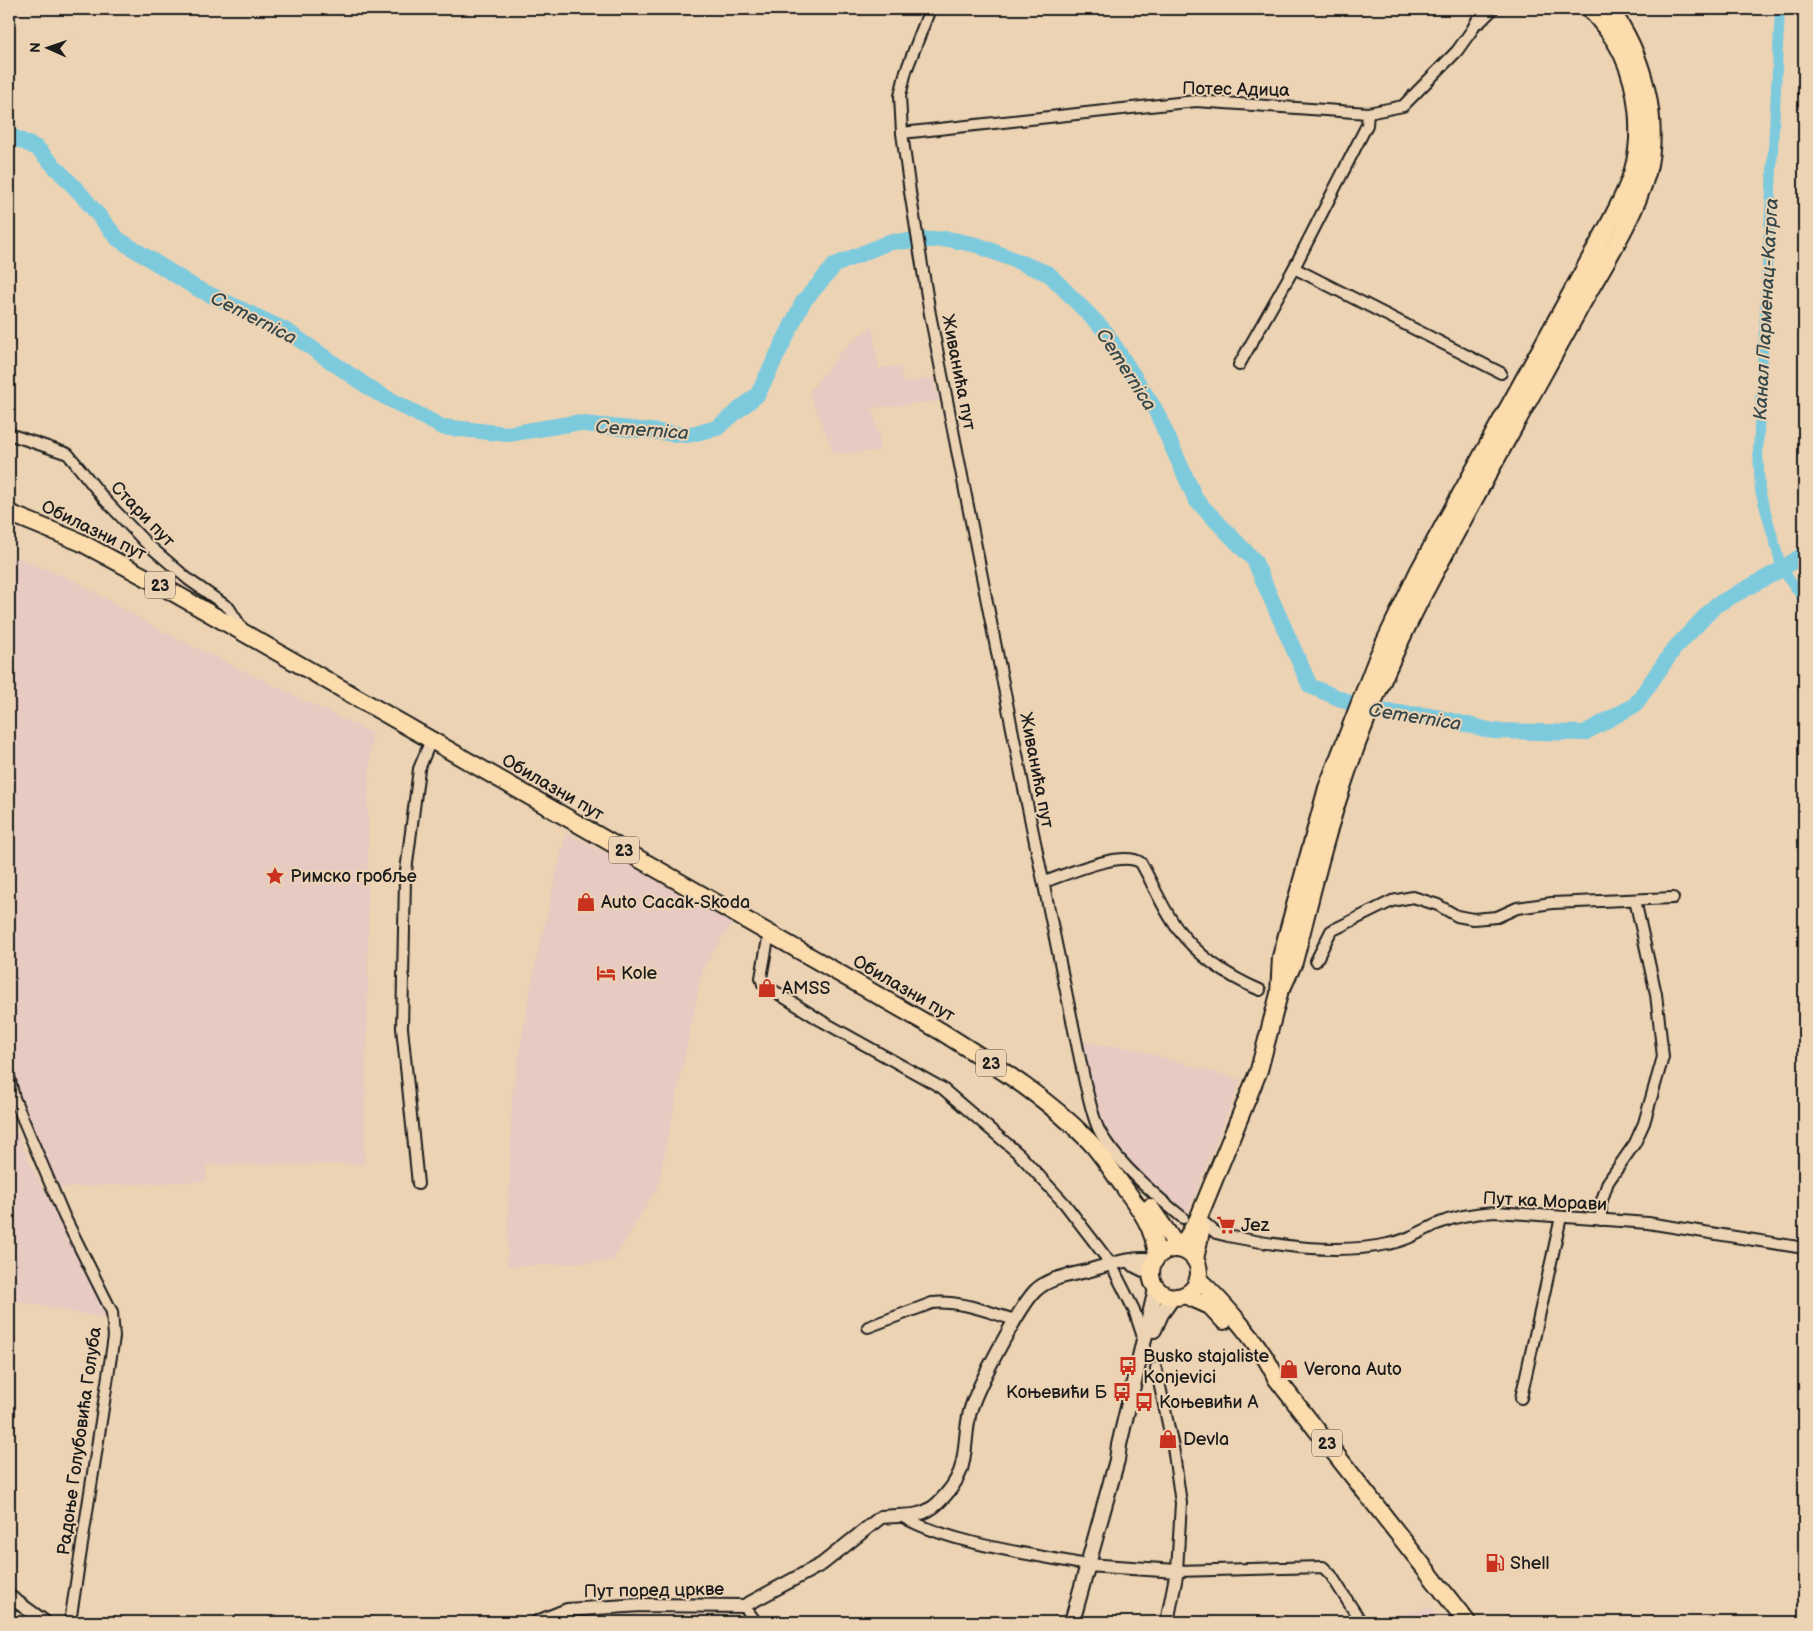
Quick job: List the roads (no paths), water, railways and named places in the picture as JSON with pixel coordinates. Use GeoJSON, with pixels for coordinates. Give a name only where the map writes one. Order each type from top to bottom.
{"type":"FeatureCollection","features":[{"type":"Feature","properties":{"kind":"main road"},"geometry":{"type":"LineString","coordinates":[[1072,1622],[1086,1565],[1117,1460],[1123,1447],[1148,1342],[1154,1270],[1169,1249],[1180,1249],[1259,1070],[1278,994],[1281,957],[1334,789],[1385,656],[1419,570],[1608,226],[1634,169],[1638,119],[1631,79],[1623,56],[1605,26],[1590,9]]}},
{"type":"Feature","properties":{"kind":"main road"},"geometry":{"type":"LineString","coordinates":[[1385,656],[1433,575],[1620,233],[1647,172],[1651,128],[1649,104],[1637,60],[1618,19],[1610,9]]}},
{"type":"Feature","properties":{"kind":"main road","name":"Обилазни пут"},"geometry":{"type":"LineString","coordinates":[[9,513],[91,547],[245,633],[942,1032],[994,1064],[1095,1139]]}},
{"type":"Feature","properties":{"kind":"main road","name":"23"},"geometry":{"type":"LineString","coordinates":[[1095,1139],[1180,1249],[1195,1259]]}},
{"type":"Feature","properties":{"kind":"main road","name":"23"},"geometry":{"type":"LineString","coordinates":[[1095,1139],[1148,1221],[1153,1232],[1154,1270],[1165,1295],[1179,1296],[1212,1308],[1267,1372],[1276,1378]]}},
{"type":"Feature","properties":{"kind":"main road"},"geometry":{"type":"LineString","coordinates":[[1159,1220],[1176,1225],[1194,1220]]}},
{"type":"Feature","properties":{"kind":"main road"},"geometry":{"type":"LineString","coordinates":[[1148,1342],[1157,1323],[1179,1296],[1194,1288],[1198,1279],[1198,1267],[1195,1259],[1201,1231],[1194,1220]]}},
{"type":"Feature","properties":{"kind":"main road","name":"23"},"geometry":{"type":"LineString","coordinates":[[1198,1279],[1225,1306],[1272,1367],[1276,1378],[1467,1622]]}},
{"type":"Feature","properties":{"kind":"street","name":"Живанића пут"},"geometry":{"type":"LineString","coordinates":[[930,9],[902,88],[902,133],[913,215],[1044,882],[1091,1109],[1095,1139],[1141,1180],[1194,1220]]}},
{"type":"Feature","properties":{"kind":"street"},"geometry":{"type":"LineString","coordinates":[[1472,30],[1483,9]]}},
{"type":"Feature","properties":{"kind":"street"},"geometry":{"type":"LineString","coordinates":[[1472,30],[1492,9]]}},
{"type":"Feature","properties":{"kind":"street","name":"Потес Адица"},"geometry":{"type":"LineString","coordinates":[[902,133],[1196,102],[1368,113],[1403,106],[1445,65],[1472,30]]}},
{"type":"Feature","properties":{"kind":"street"},"geometry":{"type":"LineString","coordinates":[[1239,365],[1294,268],[1367,125],[1368,113]]}},
{"type":"Feature","properties":{"kind":"street"},"geometry":{"type":"LineString","coordinates":[[1294,268],[1501,373]]}},
{"type":"Feature","properties":{"kind":"street","name":"Стари пут"},"geometry":{"type":"LineString","coordinates":[[9,434],[68,454],[105,500],[146,544],[193,584],[228,608],[245,633]]}},
{"type":"Feature","properties":{"kind":"street"},"geometry":{"type":"LineString","coordinates":[[418,1184],[402,1028],[405,879],[419,769],[431,740]]}},
{"type":"Feature","properties":{"kind":"street"},"geometry":{"type":"LineString","coordinates":[[1044,882],[1107,862],[1125,858],[1136,859],[1142,864],[1177,928],[1214,964],[1236,980],[1260,990]]}},
{"type":"Feature","properties":{"kind":"street"},"geometry":{"type":"LineString","coordinates":[[1316,961],[1332,931],[1392,901],[1413,897],[1438,905],[1457,916],[1473,919],[1497,917],[1517,908],[1552,903],[1673,898]]}},
{"type":"Feature","properties":{"kind":"street"},"geometry":{"type":"LineString","coordinates":[[1601,1220],[1601,1204],[1608,1182],[1635,1143],[1644,1123],[1663,1057],[1656,994],[1635,900]]}},
{"type":"Feature","properties":{"kind":"street"},"geometry":{"type":"LineString","coordinates":[[769,933],[761,978],[764,985],[820,1020],[942,1088],[1037,1171],[1096,1242],[1111,1264],[1148,1342]]}},
{"type":"Feature","properties":{"kind":"street","name":"Радоње Голубовића Голуба"},"geometry":{"type":"LineString","coordinates":[[9,1076],[14,1098],[64,1216],[112,1312],[114,1337],[70,1622]]}},
{"type":"Feature","properties":{"kind":"street","name":"Пут ка Морави"},"geometry":{"type":"LineString","coordinates":[[1194,1220],[1216,1233],[1228,1236],[1326,1250],[1387,1245],[1416,1236],[1453,1218],[1476,1213],[1648,1223],[1804,1248]]}},
{"type":"Feature","properties":{"kind":"street"},"geometry":{"type":"LineString","coordinates":[[1521,1398],[1561,1217]]}},
{"type":"Feature","properties":{"kind":"street","name":"Пут поред цркве"},"geometry":{"type":"LineString","coordinates":[[538,1622],[567,1610],[641,1605],[744,1606],[822,1564],[881,1517],[903,1517],[926,1512],[938,1503],[962,1468],[972,1404],[1015,1320],[1035,1291],[1050,1281],[1111,1264],[1132,1262],[1138,1258],[1154,1270]]}},
{"type":"Feature","properties":{"kind":"street"},"geometry":{"type":"LineString","coordinates":[[868,1327],[941,1302],[957,1303],[1015,1320]]}},
{"type":"Feature","properties":{"kind":"street"},"geometry":{"type":"LineString","coordinates":[[1156,1368],[1173,1447],[1181,1503],[1177,1571],[1167,1622]]}},
{"type":"Feature","properties":{"kind":"street"},"geometry":{"type":"LineString","coordinates":[[903,1517],[924,1529],[1000,1548],[1086,1565],[1177,1571],[1323,1567],[1331,1575],[1360,1622]]}},
{"type":"Feature","properties":{"kind":"street"},"geometry":{"type":"LineString","coordinates":[[9,1596],[45,1622]]}},
{"type":"Feature","properties":{"kind":"street","name":"Пут поред цркве"},"geometry":{"type":"LineString","coordinates":[[744,1606],[756,1622]]}},
{"type":"Feature","properties":{"kind":"waterway","name":"Канал Парменац-Катрга"},"geometry":{"type":"LineString","coordinates":[[1780,9],[1758,450],[1760,491],[1782,569],[1804,600]]}},
{"type":"Feature","properties":{"kind":"waterway","name":"Cemernica"},"geometry":{"type":"LineString","coordinates":[[9,135],[37,148],[80,193],[118,239],[196,288],[287,331],[374,391],[442,427],[508,434],[575,423],[687,435],[717,428],[758,394],[803,302],[835,265],[889,242],[948,239],[977,245],[1049,274],[1105,331],[1156,411],[1196,500],[1254,560],[1310,686],[1367,710],[1432,716],[1493,731],[1584,733],[1635,705],[1674,649],[1716,605],[1782,569],[1804,554]]}},
{"type":"Feature","properties":{"kind":"place","name":"Римско гробље"},"geometry":{"type":"Point","coordinates":[275,876]}},
{"type":"Feature","properties":{"kind":"place","name":"Auto Cacak-Skoda"},"geometry":{"type":"Point","coordinates":[586,902]}},
{"type":"Feature","properties":{"kind":"place","name":"Kole"},"geometry":{"type":"Point","coordinates":[606,973]}},
{"type":"Feature","properties":{"kind":"place","name":"AMSS"},"geometry":{"type":"Point","coordinates":[767,988]}},
{"type":"Feature","properties":{"kind":"place","name":"Jez"},"geometry":{"type":"Point","coordinates":[1226,1225]}},
{"type":"Feature","properties":{"kind":"place","name":"Busko stajaliste Konjevici"},"geometry":{"type":"Point","coordinates":[1128,1366]}},
{"type":"Feature","properties":{"kind":"place","name":"Verona Auto"},"geometry":{"type":"Point","coordinates":[1289,1369]}},
{"type":"Feature","properties":{"kind":"place","name":"Коњевићи Б"},"geometry":{"type":"Point","coordinates":[1122,1392]}},
{"type":"Feature","properties":{"kind":"place","name":"Коњевићи А"},"geometry":{"type":"Point","coordinates":[1144,1402]}},
{"type":"Feature","properties":{"kind":"place","name":"Devla"},"geometry":{"type":"Point","coordinates":[1168,1439]}},
{"type":"Feature","properties":{"kind":"place","name":"Shell"},"geometry":{"type":"Point","coordinates":[1495,1563]}}]}
